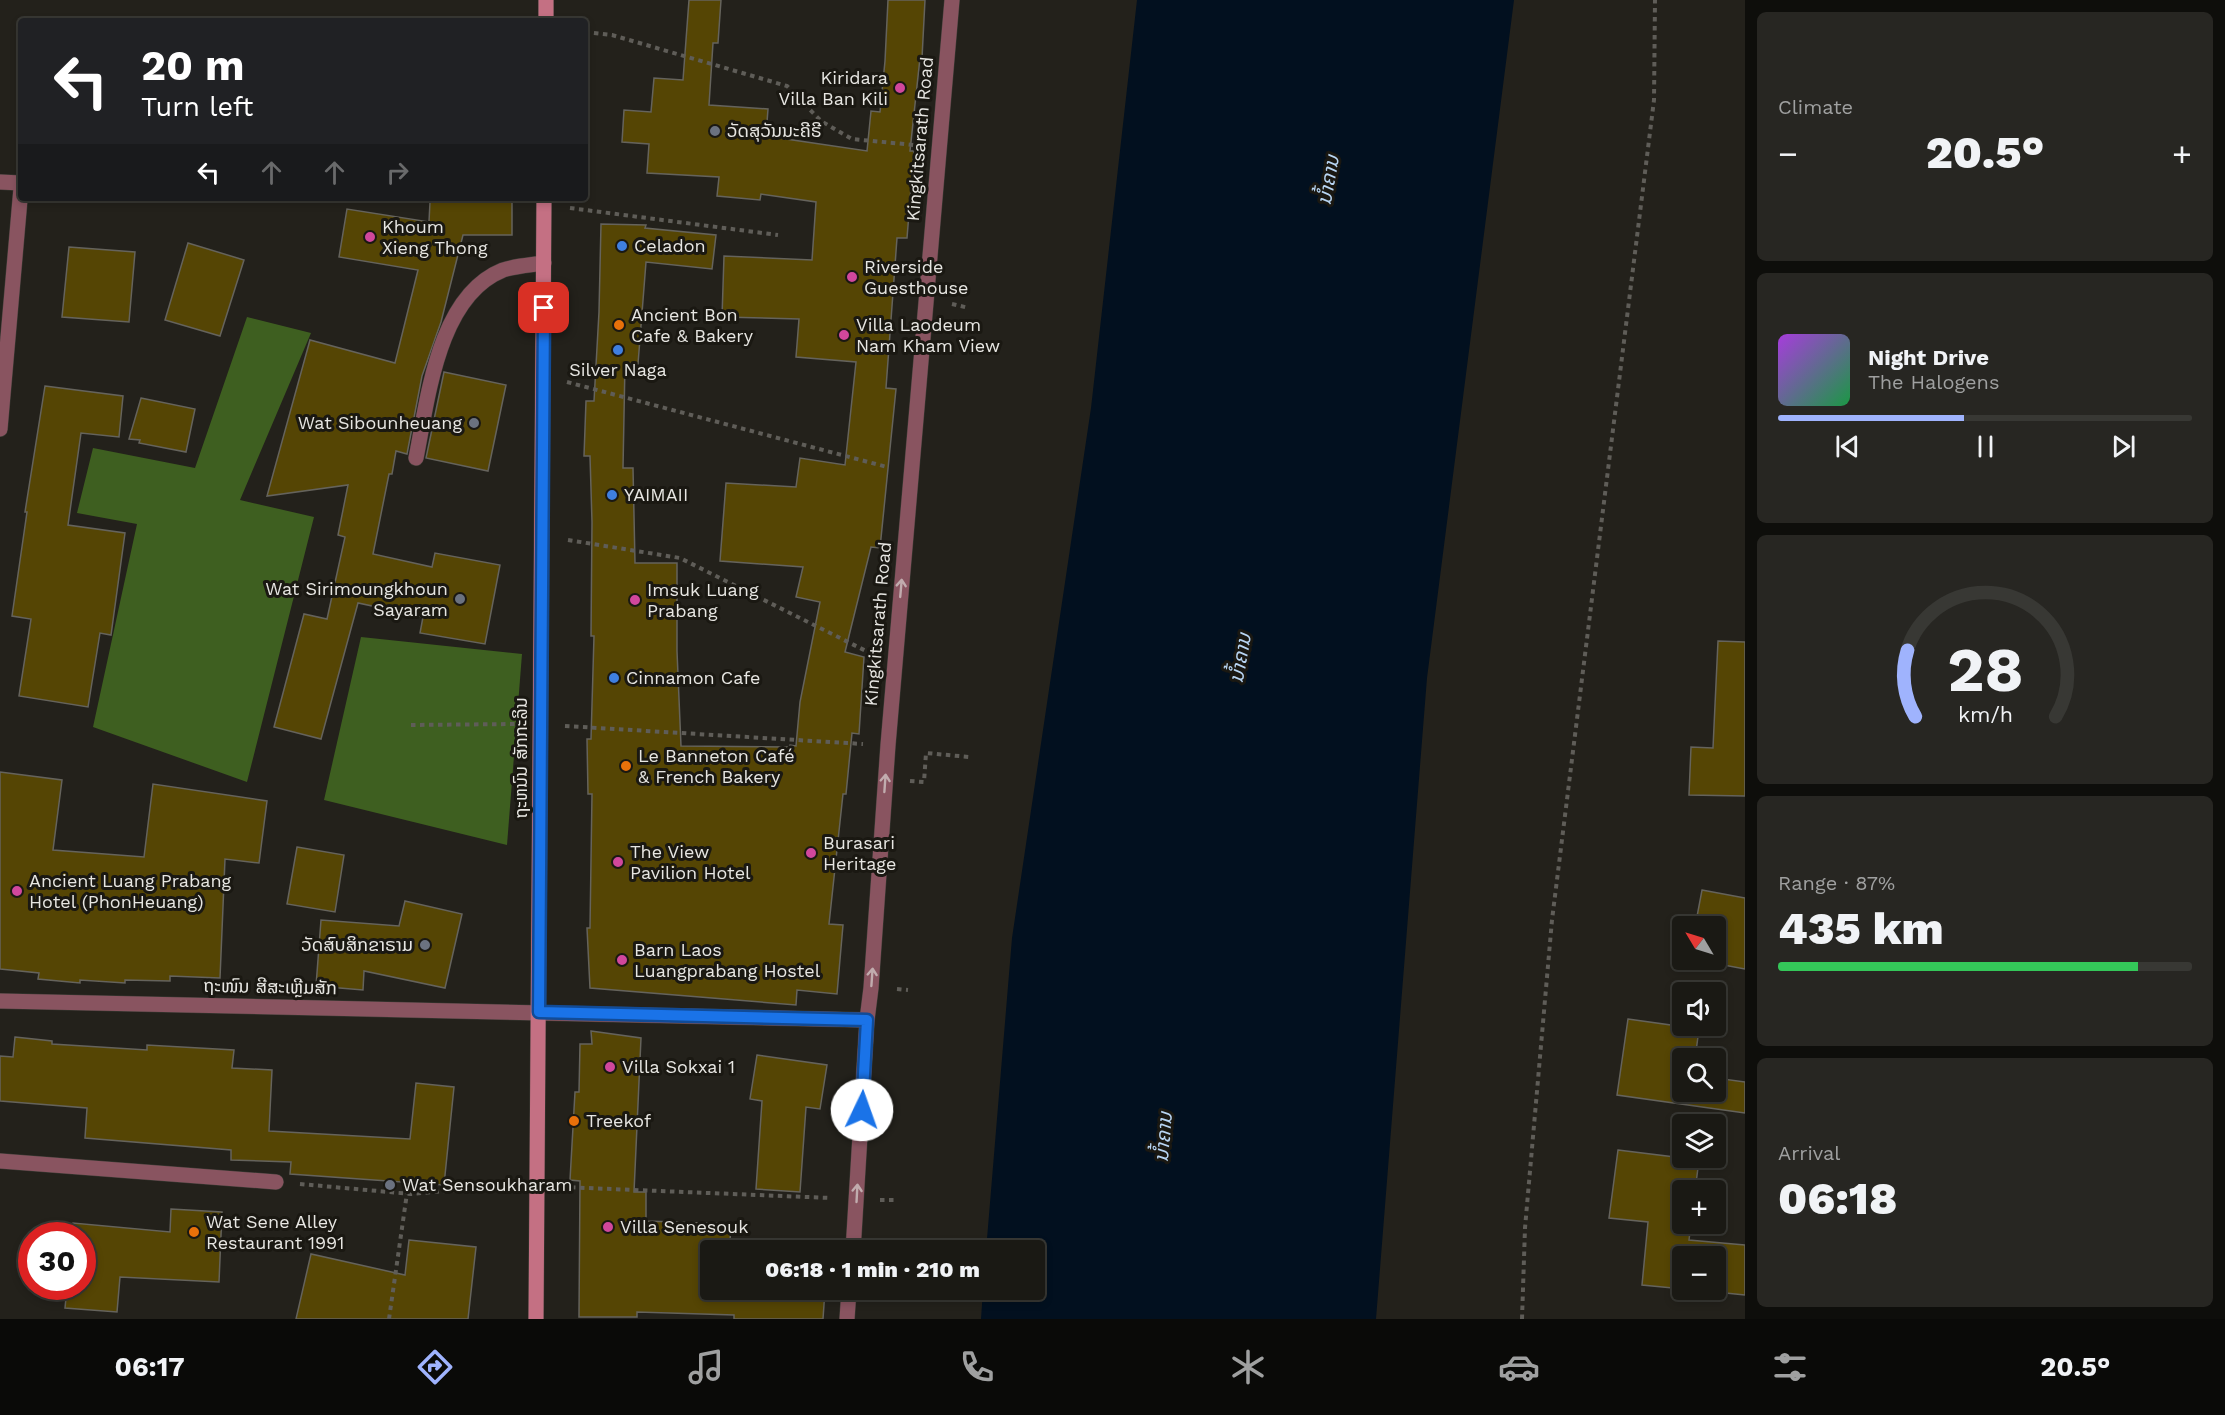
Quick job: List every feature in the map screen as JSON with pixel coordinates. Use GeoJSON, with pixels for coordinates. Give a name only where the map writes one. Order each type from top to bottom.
{"type":"FeatureCollection","features":[{"type":"Feature","properties":{"kind":"main road"},"geometry":{"type":"LineString","coordinates":[[546,0],[546,18]]}},
{"type":"Feature","properties":{"kind":"main road","name":"ຖະຫນົນ ສັກກະລິນ"},"geometry":{"type":"LineString","coordinates":[[536,1319],[544,202]]}},
{"type":"Feature","properties":{"kind":"street","name":"Kingkitsarath Road"},"geometry":{"type":"LineString","coordinates":[[853,1240],[894,665],[952,0]]}},
{"type":"Feature","properties":{"kind":"street"},"geometry":{"type":"LineString","coordinates":[[0,182],[18,183]]}},
{"type":"Feature","properties":{"kind":"street"},"geometry":{"type":"LineString","coordinates":[[0,429],[20,201]]}},
{"type":"Feature","properties":{"kind":"street"},"geometry":{"type":"LineString","coordinates":[[416,458],[436,360],[446,332],[473,290],[504,270],[544,263]]}},
{"type":"Feature","properties":{"kind":"street","name":"ຖະໜົນ ສີສະເຫຼີມສັກ"},"geometry":{"type":"LineString","coordinates":[[0,1001],[867,1020]]}},
{"type":"Feature","properties":{"kind":"street"},"geometry":{"type":"LineString","coordinates":[[0,1161],[276,1182]]}},
{"type":"Feature","properties":{"kind":"street"},"geometry":{"type":"LineString","coordinates":[[847,1319],[848,1300]]}},
{"type":"Feature","properties":{"kind":"path"},"geometry":{"type":"LineString","coordinates":[[1522,1319],[1525,1228],[1552,920],[1654,100],[1655,0]]}},
{"type":"Feature","properties":{"kind":"path"},"geometry":{"type":"LineString","coordinates":[[588,32],[612,35],[787,86],[821,122],[852,139],[939,147]]}},
{"type":"Feature","properties":{"kind":"path"},"geometry":{"type":"LineString","coordinates":[[544,202],[778,235]]}},
{"type":"Feature","properties":{"kind":"path"},"geometry":{"type":"LineString","coordinates":[[543,375],[911,473]]}},
{"type":"Feature","properties":{"kind":"path"},"geometry":{"type":"LineString","coordinates":[[542,536],[680,558],[894,665]]}},
{"type":"Feature","properties":{"kind":"path"},"geometry":{"type":"LineString","coordinates":[[411,725],[540,724],[888,745]]}},
{"type":"Feature","properties":{"kind":"path"},"geometry":{"type":"LineString","coordinates":[[924,782],[926,753],[969,757]]}},
{"type":"Feature","properties":{"kind":"path"},"geometry":{"type":"LineString","coordinates":[[276,1182],[407,1193],[503,1185],[857,1199]]}},
{"type":"Feature","properties":{"kind":"path"},"geometry":{"type":"LineString","coordinates":[[389,1319],[407,1193]]}},
{"type":"Feature","properties":{"kind":"green space"},"geometry":{"type":"Polygon","coordinates":[[[247,317],[311,333],[240,500],[314,517],[247,782],[93,727],[137,524],[77,513],[93,448],[195,468],[247,317]]]}},
{"type":"Feature","properties":{"kind":"green space"},"geometry":{"type":"Polygon","coordinates":[[[361,637],[522,654],[507,845],[324,800],[361,637]]]}},
{"type":"Feature","properties":{"kind":"water","name":"ນ້ຳຄານ"},"geometry":{"type":"Polygon","coordinates":[[[1137,0],[1514,0],[1427,678],[1376,1319],[981,1319],[982,1300],[1045,1300],[1045,1240],[987,1240],[1012,938],[1091,408],[1137,0]]]}},
{"type":"Feature","properties":{"kind":"building"},"geometry":{"type":"Polygon","coordinates":[[[689,0],[721,0],[718,43],[713,43],[709,105],[768,109],[766,136],[867,151],[871,111],[880,112],[888,0],[925,0],[922,58],[920,58],[910,151],[914,151],[907,238],[897,238],[886,388],[896,389],[880,548],[871,547],[845,652],[864,657],[859,734],[852,733],[829,924],[843,925],[837,994],[797,990],[796,1005],[590,988],[587,928],[590,928],[592,794],[588,794],[587,739],[591,739],[594,636],[591,636],[590,456],[584,456],[586,401],[594,401],[601,224],[646,225],[645,228],[716,235],[712,269],[646,262],[638,364],[625,363],[623,468],[633,468],[635,563],[677,563],[677,651],[681,746],[796,746],[800,702],[820,602],[796,597],[803,567],[720,561],[726,483],[796,487],[800,458],[845,465],[856,362],[796,357],[799,319],[722,317],[724,256],[812,260],[816,202],[761,194],[760,200],[717,196],[719,177],[647,173],[649,144],[622,142],[624,110],[651,112],[654,78],[683,80],[689,0]]]}},
{"type":"Feature","properties":{"kind":"building"},"geometry":{"type":"Polygon","coordinates":[[[430,202],[512,202],[512,235],[463,235],[441,322],[422,376],[407,454],[396,451],[392,474],[389,474],[373,554],[432,567],[435,553],[500,565],[485,644],[420,633],[423,617],[358,603],[321,739],[274,727],[304,614],[327,619],[345,537],[338,535],[348,485],[267,496],[310,340],[395,363],[418,270],[339,257],[347,209],[429,222],[430,202]]]}},
{"type":"Feature","properties":{"kind":"building"},"geometry":{"type":"Polygon","coordinates":[[[188,243],[244,260],[220,336],[165,320],[188,243]]]}},
{"type":"Feature","properties":{"kind":"building"},"geometry":{"type":"Polygon","coordinates":[[[69,247],[135,252],[129,322],[62,317],[69,247]]]}},
{"type":"Feature","properties":{"kind":"building","name":"Wat Sibounheuang"},"geometry":{"type":"Polygon","coordinates":[[[444,372],[506,385],[488,471],[426,458],[444,372]]]}},
{"type":"Feature","properties":{"kind":"building"},"geometry":{"type":"Polygon","coordinates":[[[45,386],[123,396],[119,437],[81,433],[68,525],[125,533],[111,635],[100,633],[88,707],[19,696],[31,619],[12,616],[27,512],[25,512],[45,386]]]}},
{"type":"Feature","properties":{"kind":"building"},"geometry":{"type":"Polygon","coordinates":[[[141,398],[195,409],[186,452],[129,439],[141,398]]]}},
{"type":"Feature","properties":{"kind":"building"},"geometry":{"type":"Polygon","coordinates":[[[1718,641],[1745,642],[1745,796],[1689,795],[1691,747],[1713,748],[1718,641]]]}},
{"type":"Feature","properties":{"kind":"building"},"geometry":{"type":"Polygon","coordinates":[[[0,772],[62,780],[53,850],[144,857],[153,784],[267,801],[259,863],[225,859],[220,978],[170,976],[170,981],[125,980],[125,983],[80,980],[80,983],[38,979],[39,973],[0,969],[0,772]]]}},
{"type":"Feature","properties":{"kind":"building"},"geometry":{"type":"Polygon","coordinates":[[[297,847],[344,855],[335,912],[287,904],[297,847]]]}},
{"type":"Feature","properties":{"kind":"building"},"geometry":{"type":"Polygon","coordinates":[[[1702,890],[1745,898],[1745,969],[1726,965],[1726,916],[1697,916],[1702,890]]]}},
{"type":"Feature","properties":{"kind":"building"},"geometry":{"type":"Polygon","coordinates":[[[405,901],[462,914],[445,988],[364,971],[363,990],[316,986],[321,920],[399,926],[405,901]]]}},
{"type":"Feature","properties":{"kind":"building"},"geometry":{"type":"Polygon","coordinates":[[[1628,1019],[1672,1025],[1672,1036],[1698,1036],[1696,1048],[1672,1048],[1672,1102],[1726,1102],[1726,1079],[1745,1082],[1745,1113],[1617,1095],[1628,1019]]]}},
{"type":"Feature","properties":{"kind":"building"},"geometry":{"type":"Polygon","coordinates":[[[591,1031],[641,1038],[634,1192],[646,1192],[646,1221],[731,1224],[730,1240],[700,1240],[700,1300],[824,1300],[823,1319],[734,1319],[734,1315],[637,1312],[637,1317],[579,1317],[580,1181],[570,1180],[575,1092],[579,1092],[580,1044],[592,1044],[591,1031]]]}},
{"type":"Feature","properties":{"kind":"building"},"geometry":{"type":"Polygon","coordinates":[[[15,1037],[52,1041],[52,1044],[147,1050],[147,1045],[234,1050],[232,1068],[272,1070],[269,1131],[410,1139],[416,1083],[454,1087],[444,1185],[290,1174],[291,1162],[231,1160],[231,1150],[85,1138],[87,1108],[0,1101],[0,1056],[13,1057],[15,1037]]]}},
{"type":"Feature","properties":{"kind":"building"},"geometry":{"type":"Polygon","coordinates":[[[757,1055],[827,1065],[820,1109],[806,1107],[800,1192],[756,1189],[762,1101],[750,1099],[757,1055]]]}},
{"type":"Feature","properties":{"kind":"building"},"geometry":{"type":"Polygon","coordinates":[[[1618,1150],[1672,1157],[1672,1168],[1698,1168],[1696,1180],[1672,1180],[1672,1234],[1690,1234],[1689,1240],[1745,1245],[1745,1295],[1726,1293],[1726,1246],[1672,1246],[1672,1288],[1642,1285],[1648,1222],[1609,1218],[1618,1150]]]}},
{"type":"Feature","properties":{"kind":"building"},"geometry":{"type":"Polygon","coordinates":[[[171,1209],[222,1212],[219,1282],[120,1277],[117,1312],[65,1308],[66,1300],[96,1300],[96,1225],[170,1232],[171,1209]]]}},
{"type":"Feature","properties":{"kind":"building"},"geometry":{"type":"Polygon","coordinates":[[[409,1240],[476,1247],[468,1319],[296,1319],[311,1254],[405,1275],[409,1240]]]}},
{"type":"Feature","properties":{"kind":"place","name":"Kiridara Villa Ban Kili"},"geometry":{"type":"Point","coordinates":[900,88]}},
{"type":"Feature","properties":{"kind":"place","name":"ວັດສຸວັນນະຄີຣີ"},"geometry":{"type":"Point","coordinates":[715,131]}},
{"type":"Feature","properties":{"kind":"place","name":"Khoum Xieng Thong"},"geometry":{"type":"Point","coordinates":[370,237]}},
{"type":"Feature","properties":{"kind":"place","name":"Celadon"},"geometry":{"type":"Point","coordinates":[622,246]}},
{"type":"Feature","properties":{"kind":"place","name":"Riverside Guesthouse"},"geometry":{"type":"Point","coordinates":[852,277]}},
{"type":"Feature","properties":{"kind":"place","name":"Ancient Bon Cafe & Bakery"},"geometry":{"type":"Point","coordinates":[619,325]}},
{"type":"Feature","properties":{"kind":"place","name":"Villa Laodeum Nam Kham View"},"geometry":{"type":"Point","coordinates":[844,335]}},
{"type":"Feature","properties":{"kind":"place","name":"Silver Naga"},"geometry":{"type":"Point","coordinates":[618,350]}},
{"type":"Feature","properties":{"kind":"place","name":"Wat Sibounheuang"},"geometry":{"type":"Point","coordinates":[474,423]}},
{"type":"Feature","properties":{"kind":"place","name":"YAIMAII"},"geometry":{"type":"Point","coordinates":[612,495]}},
{"type":"Feature","properties":{"kind":"place","name":"Wat Sirimoungkhoun Sayaram"},"geometry":{"type":"Point","coordinates":[460,599]}},
{"type":"Feature","properties":{"kind":"place","name":"Imsuk Luang Prabang"},"geometry":{"type":"Point","coordinates":[635,600]}},
{"type":"Feature","properties":{"kind":"place","name":"Cinnamon Cafe"},"geometry":{"type":"Point","coordinates":[614,678]}},
{"type":"Feature","properties":{"kind":"place","name":"Le Banneton Café & French Bakery"},"geometry":{"type":"Point","coordinates":[626,766]}},
{"type":"Feature","properties":{"kind":"place","name":"Burasari Heritage"},"geometry":{"type":"Point","coordinates":[811,853]}},
{"type":"Feature","properties":{"kind":"place","name":"The View Pavilion Hotel"},"geometry":{"type":"Point","coordinates":[618,862]}},
{"type":"Feature","properties":{"kind":"place","name":"Ancient Luang Prabang Hotel (PhonHeuang)"},"geometry":{"type":"Point","coordinates":[17,891]}},
{"type":"Feature","properties":{"kind":"place","name":"ວັດສົບສິກຂາຣາມ"},"geometry":{"type":"Point","coordinates":[425,945]}},
{"type":"Feature","properties":{"kind":"place","name":"Barn Laos Luangprabang Hostel"},"geometry":{"type":"Point","coordinates":[622,960]}},
{"type":"Feature","properties":{"kind":"place","name":"Villa Sokxai 1"},"geometry":{"type":"Point","coordinates":[610,1067]}},
{"type":"Feature","properties":{"kind":"place","name":"Treekof"},"geometry":{"type":"Point","coordinates":[574,1121]}},
{"type":"Feature","properties":{"kind":"place","name":"Wat Sensoukharam"},"geometry":{"type":"Point","coordinates":[390,1185]}},
{"type":"Feature","properties":{"kind":"place","name":"Villa Senesouk"},"geometry":{"type":"Point","coordinates":[608,1227]}},
{"type":"Feature","properties":{"kind":"place","name":"Wat Sene Alley Restaurant 1991"},"geometry":{"type":"Point","coordinates":[194,1232]}},
{"type":"Feature","properties":{"kind":"route"},"geometry":{"type":"LineString","coordinates":[[544,308],[539,1012],[867,1020],[862,1110]]}}]}
